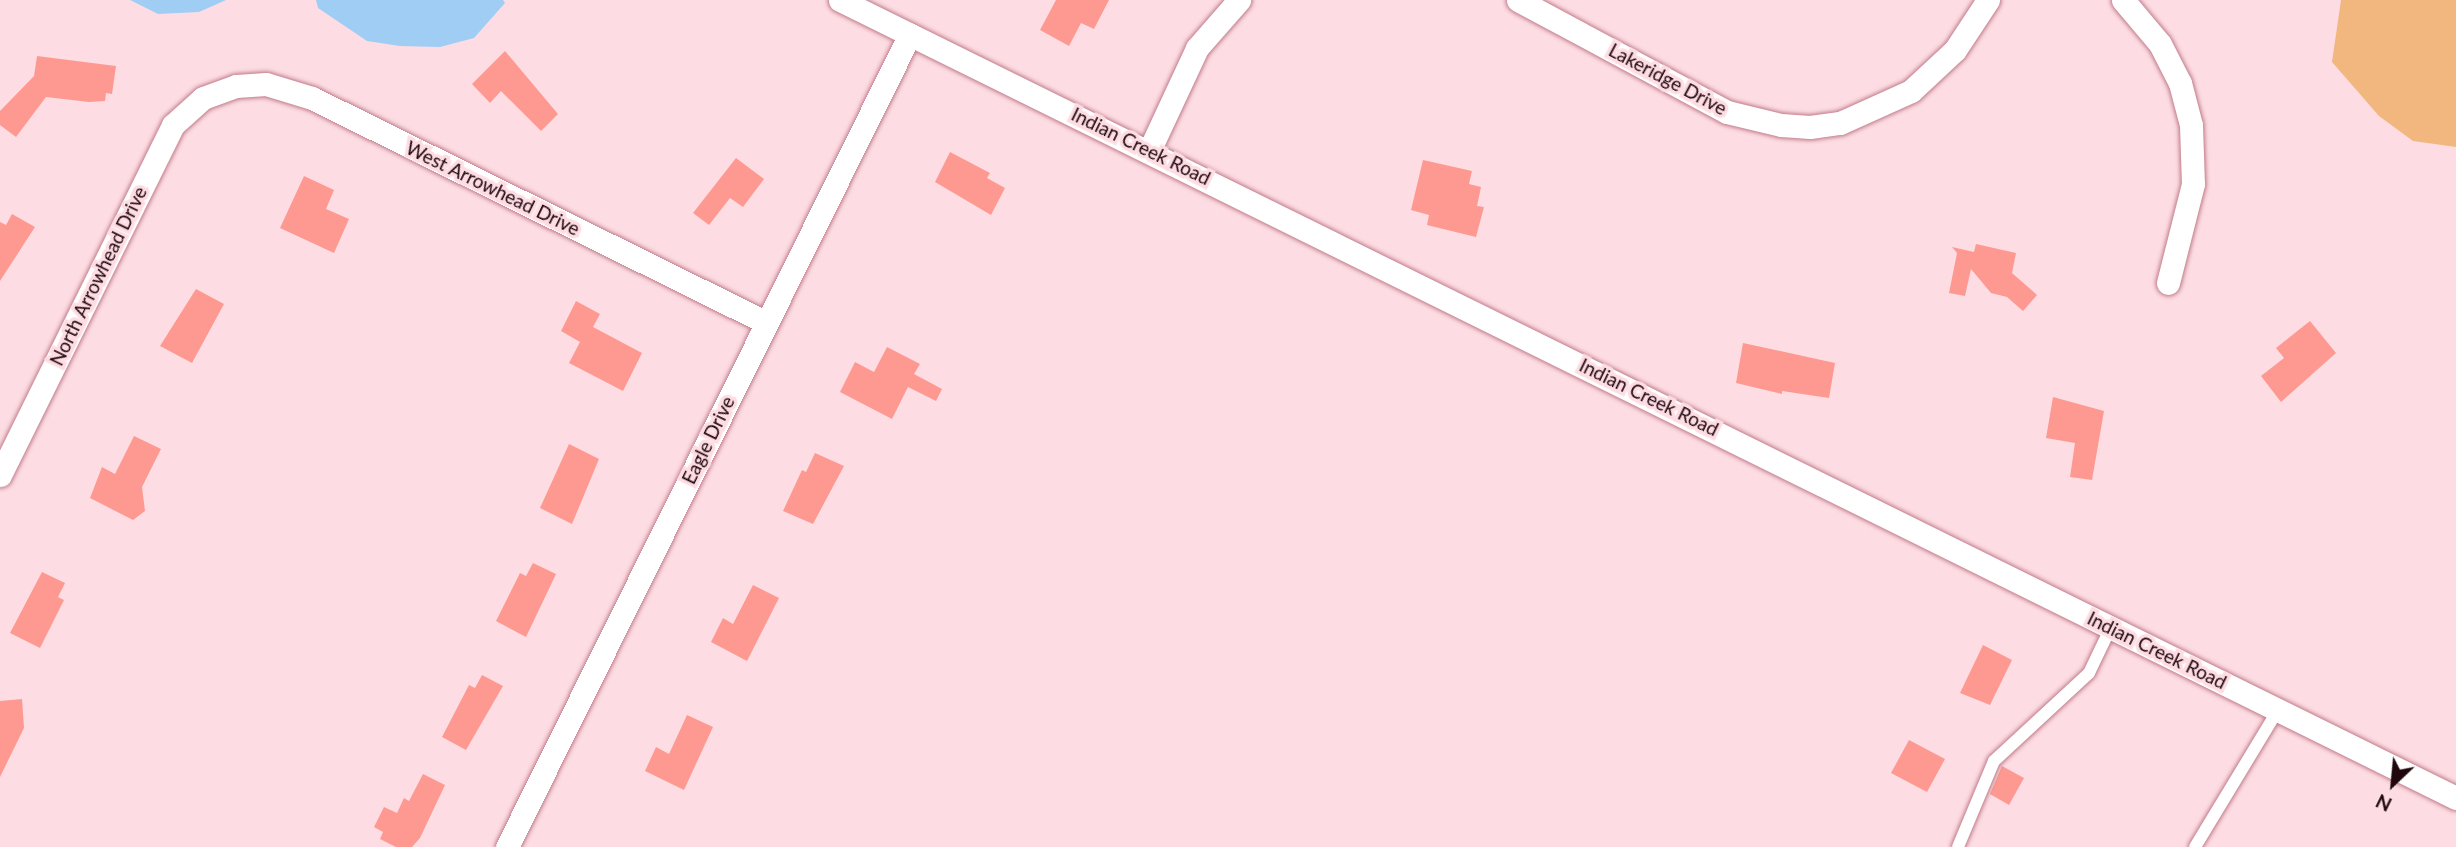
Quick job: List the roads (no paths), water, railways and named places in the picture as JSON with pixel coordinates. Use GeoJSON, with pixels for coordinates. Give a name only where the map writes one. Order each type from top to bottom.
{"type":"FeatureCollection","features":[{"type":"Feature","properties":{"kind":"street","name":"Indian Creek Road"},"geometry":{"type":"LineString","coordinates":[[840,0],[1150,149],[2456,798]]}},
{"type":"Feature","properties":{"kind":"street"},"geometry":{"type":"LineString","coordinates":[[1150,149],[1197,48],[1210,29],[1239,0]]}},
{"type":"Feature","properties":{"kind":"street","name":"Lakeridge Drive"},"geometry":{"type":"LineString","coordinates":[[1518,0],[1727,112],[1782,125],[1810,127],[1840,123],[1911,91],[1955,50],[1988,0]]}},
{"type":"Feature","properties":{"kind":"street"},"geometry":{"type":"LineString","coordinates":[[2123,0],[2160,44],[2180,83],[2191,125],[2193,184],[2168,283]]}},
{"type":"Feature","properties":{"kind":"street","name":"Eagle Drive"},"geometry":{"type":"LineString","coordinates":[[507,847],[910,34]]}},
{"type":"Feature","properties":{"kind":"street","name":"West Arrowhead Drive"},"geometry":{"type":"LineString","coordinates":[[214,94],[252,83],[312,98],[765,322]]}},
{"type":"Feature","properties":{"kind":"street","name":"North Arrowhead Drive"},"geometry":{"type":"LineString","coordinates":[[0,475],[173,125],[214,94]]}},
{"type":"Feature","properties":{"kind":"lane"},"geometry":{"type":"LineString","coordinates":[[1958,847],[1993,761],[2089,673],[2111,627]]}},
{"type":"Feature","properties":{"kind":"lane"},"geometry":{"type":"LineString","coordinates":[[2195,847],[2278,710]]}},
{"type":"Feature","properties":{"kind":"water"},"geometry":{"type":"Polygon","coordinates":[[[130,0],[226,0],[199,12],[158,14],[130,0]]]}},
{"type":"Feature","properties":{"kind":"water"},"geometry":{"type":"Polygon","coordinates":[[[316,0],[503,0],[505,3],[474,38],[440,47],[400,46],[367,41],[318,8],[316,0]]]}}]}
